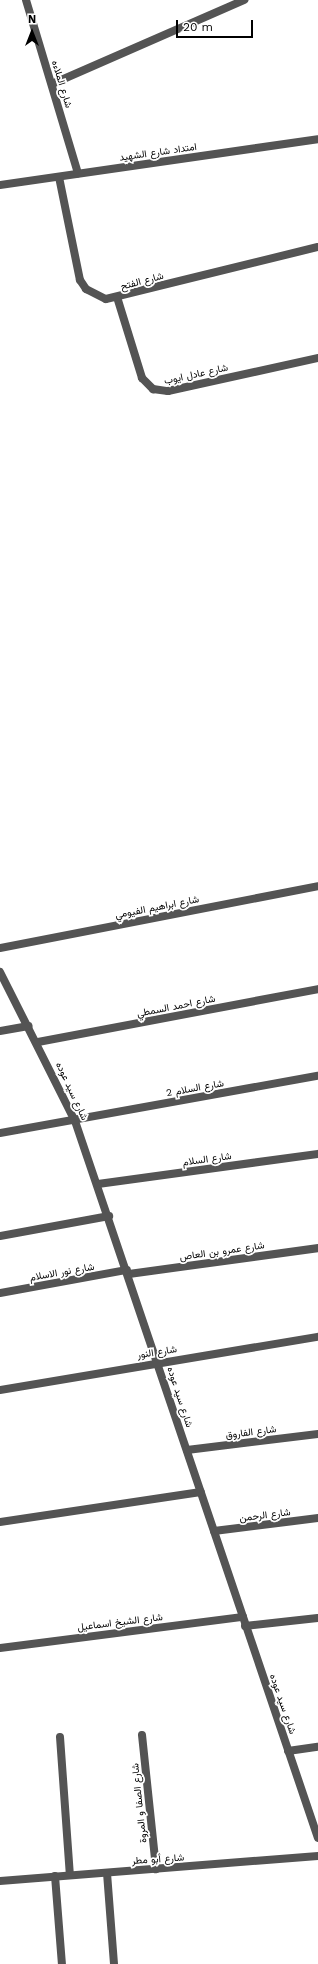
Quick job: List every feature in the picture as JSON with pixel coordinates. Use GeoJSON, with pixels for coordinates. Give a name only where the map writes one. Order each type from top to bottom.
{"type":"FeatureCollection","features":[{"type":"Feature","properties":{"kind":"street","name":"شارع الملاءه"},"geometry":{"type":"LineString","coordinates":[[26,0],[78,174]]}},
{"type":"Feature","properties":{"kind":"street"},"geometry":{"type":"LineString","coordinates":[[52,84],[244,0]]}},
{"type":"Feature","properties":{"kind":"street","name":"امتداد شارع الشهيد"},"geometry":{"type":"LineString","coordinates":[[0,185],[318,139]]}},
{"type":"Feature","properties":{"kind":"street","name":"شارع الفتح"},"geometry":{"type":"LineString","coordinates":[[59,177],[80,280],[96,296],[117,297],[318,248]]}},
{"type":"Feature","properties":{"kind":"street","name":"شارع عادل ايوب"},"geometry":{"type":"LineString","coordinates":[[117,297],[142,378],[153,389],[168,391],[318,358]]}},
{"type":"Feature","properties":{"kind":"street","name":"شارع ابراهيم الفيومي"},"geometry":{"type":"LineString","coordinates":[[0,948],[318,886]]}},
{"type":"Feature","properties":{"kind":"street","name":"شارع سيد عوده"},"geometry":{"type":"LineString","coordinates":[[0,972],[30,1026],[76,1120],[242,1617],[318,1838]]}},
{"type":"Feature","properties":{"kind":"street","name":"شارع احمد السمطي"},"geometry":{"type":"LineString","coordinates":[[38,1042],[318,988]]}},
{"type":"Feature","properties":{"kind":"street"},"geometry":{"type":"LineString","coordinates":[[0,1031],[30,1026]]}},
{"type":"Feature","properties":{"kind":"street","name":"شارع السلام 2"},"geometry":{"type":"LineString","coordinates":[[0,1133],[318,1076]]}},
{"type":"Feature","properties":{"kind":"street","name":"شارع السلام"},"geometry":{"type":"LineString","coordinates":[[98,1184],[318,1154]]}},
{"type":"Feature","properties":{"kind":"street"},"geometry":{"type":"LineString","coordinates":[[0,1236],[109,1216]]}},
{"type":"Feature","properties":{"kind":"street","name":"شارع عمرو بن العاص"},"geometry":{"type":"LineString","coordinates":[[128,1272],[318,1248]]}},
{"type":"Feature","properties":{"kind":"street","name":"شارع نور الاسلام"},"geometry":{"type":"LineString","coordinates":[[0,1293],[128,1272]]}},
{"type":"Feature","properties":{"kind":"street","name":"شارع النور"},"geometry":{"type":"LineString","coordinates":[[0,1390],[158,1362],[318,1338]]}},
{"type":"Feature","properties":{"kind":"street","name":"شارع الفاروق"},"geometry":{"type":"LineString","coordinates":[[187,1450],[318,1434]]}},
{"type":"Feature","properties":{"kind":"street"},"geometry":{"type":"LineString","coordinates":[[0,1522],[201,1492]]}},
{"type":"Feature","properties":{"kind":"street","name":"شارع الرحمن"},"geometry":{"type":"LineString","coordinates":[[214,1531],[318,1518]]}},
{"type":"Feature","properties":{"kind":"street","name":"شارع الشيخ اسماعيل"},"geometry":{"type":"LineString","coordinates":[[0,1648],[242,1617]]}},
{"type":"Feature","properties":{"kind":"street"},"geometry":{"type":"LineString","coordinates":[[246,1626],[318,1618]]}},
{"type":"Feature","properties":{"kind":"street","name":"شارع الصفا و المروة"},"geometry":{"type":"LineString","coordinates":[[142,1735],[156,1869]]}},
{"type":"Feature","properties":{"kind":"street"},"geometry":{"type":"LineString","coordinates":[[60,1737],[70,1875]]}},
{"type":"Feature","properties":{"kind":"street"},"geometry":{"type":"LineString","coordinates":[[288,1751],[318,1748]]}},
{"type":"Feature","properties":{"kind":"street","name":"شارع أبو مطر"},"geometry":{"type":"LineString","coordinates":[[0,1881],[318,1856]]}},
{"type":"Feature","properties":{"kind":"street"},"geometry":{"type":"LineString","coordinates":[[107,1873],[114,1964]]}},
{"type":"Feature","properties":{"kind":"street"},"geometry":{"type":"LineString","coordinates":[[55,1876],[62,1964]]}}]}
